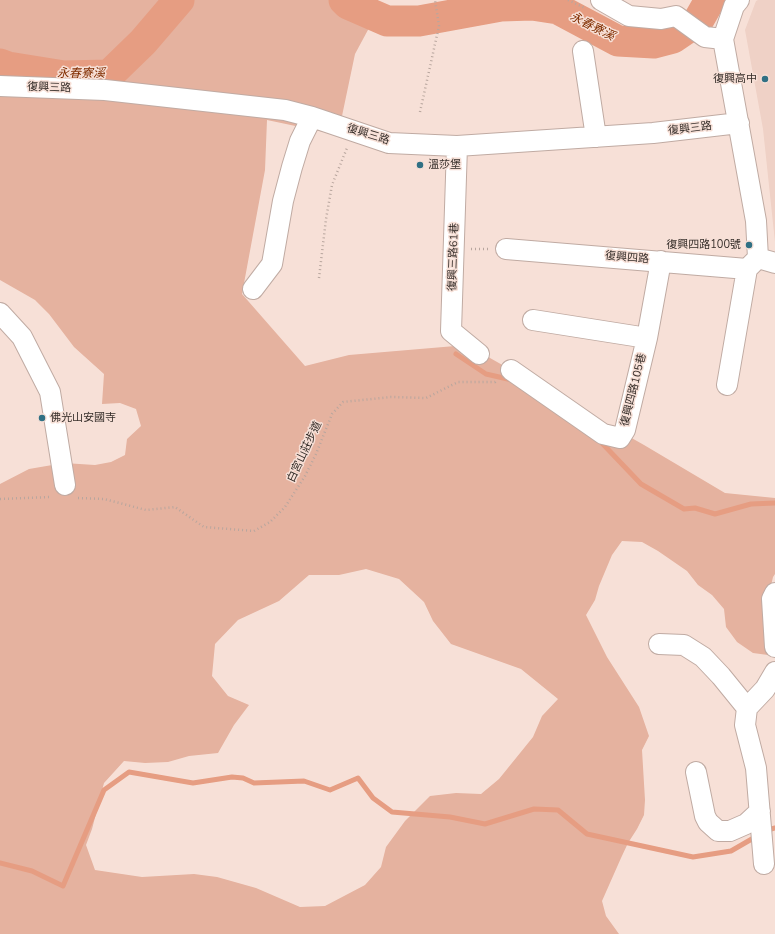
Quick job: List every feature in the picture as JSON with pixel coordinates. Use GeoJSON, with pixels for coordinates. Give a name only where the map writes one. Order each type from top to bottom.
{"type":"FeatureCollection","features":[{"type":"Feature","properties":{"kind":"street"},"geometry":{"type":"LineString","coordinates":[[601,0],[630,16],[661,19],[676,16],[714,38],[739,123],[756,221],[760,264],[727,385]]}},
{"type":"Feature","properties":{"kind":"street"},"geometry":{"type":"LineString","coordinates":[[714,38],[739,0]]}},
{"type":"Feature","properties":{"kind":"street"},"geometry":{"type":"LineString","coordinates":[[583,52],[596,137]]}},
{"type":"Feature","properties":{"kind":"street","name":"復興三路"},"geometry":{"type":"LineString","coordinates":[[0,86],[105,90],[285,110],[312,117],[389,143],[457,146],[653,133],[739,123]]}},
{"type":"Feature","properties":{"kind":"street"},"geometry":{"type":"LineString","coordinates":[[253,289],[272,264],[288,181],[300,141],[312,117]]}},
{"type":"Feature","properties":{"kind":"street","name":"復興三路61巷"},"geometry":{"type":"LineString","coordinates":[[457,146],[451,331],[479,354]]}},
{"type":"Feature","properties":{"kind":"street","name":"復興四路"},"geometry":{"type":"LineString","coordinates":[[506,249],[661,261],[760,264]]}},
{"type":"Feature","properties":{"kind":"street","name":"復興四路105巷"},"geometry":{"type":"LineString","coordinates":[[511,370],[603,434],[620,438],[625,430],[647,338],[661,261]]}},
{"type":"Feature","properties":{"kind":"street"},"geometry":{"type":"LineString","coordinates":[[0,313],[22,338],[50,392],[64,493]]}},
{"type":"Feature","properties":{"kind":"street"},"geometry":{"type":"LineString","coordinates":[[533,320],[647,338]]}},
{"type":"Feature","properties":{"kind":"street"},"geometry":{"type":"LineString","coordinates":[[775,593],[772,599],[775,646]]}},
{"type":"Feature","properties":{"kind":"street"},"geometry":{"type":"LineString","coordinates":[[659,644],[684,645],[703,657],[721,676],[746,708]]}},
{"type":"Feature","properties":{"kind":"street"},"geometry":{"type":"LineString","coordinates":[[764,864],[756,768],[745,725],[746,708],[765,688],[775,672]]}},
{"type":"Feature","properties":{"kind":"street"},"geometry":{"type":"LineString","coordinates":[[696,772],[705,816],[708,822],[718,831],[730,831],[746,824],[760,811]]}},
{"type":"Feature","properties":{"kind":"path"},"geometry":{"type":"LineString","coordinates":[[420,112],[439,26],[436,0]]}},
{"type":"Feature","properties":{"kind":"path"},"geometry":{"type":"LineString","coordinates":[[319,278],[326,219],[332,185],[354,131]]}},
{"type":"Feature","properties":{"kind":"path"},"geometry":{"type":"LineString","coordinates":[[454,249],[506,249]]}},
{"type":"Feature","properties":{"kind":"path","name":"白宮山莊步道"},"geometry":{"type":"LineString","coordinates":[[0,499],[64,493],[104,499],[146,510],[174,507],[204,527],[254,531],[270,522],[285,507],[305,476],[316,454],[332,414],[343,402],[391,397],[426,398],[458,382],[495,382],[500,374],[511,370]]}},
{"type":"Feature","properties":{"kind":"shaded area"},"geometry":{"type":"Polygon","coordinates":[[[0,0],[370,0],[369,28],[355,54],[338,135],[267,120],[265,170],[242,294],[305,366],[349,355],[467,345],[644,445],[725,493],[775,498],[775,574],[770,590],[771,638],[768,655],[753,653],[737,642],[726,627],[724,609],[712,595],[698,585],[687,571],[642,542],[622,541],[612,555],[599,586],[595,600],[586,615],[607,657],[639,707],[649,736],[642,750],[645,800],[644,815],[628,843],[602,901],[606,916],[619,934],[0,934],[0,484],[29,469],[64,463],[95,465],[111,462],[125,455],[127,439],[141,426],[136,409],[120,403],[102,404],[104,374],[74,347],[49,314],[35,300],[0,280],[0,0]],[[366,569],[339,575],[309,575],[279,601],[238,620],[215,644],[212,676],[228,696],[249,705],[234,725],[218,753],[189,756],[168,762],[145,763],[124,761],[104,783],[92,829],[86,845],[95,870],[142,877],[194,874],[217,877],[256,888],[300,907],[325,906],[365,885],[381,867],[386,847],[405,821],[430,796],[456,793],[481,794],[499,779],[533,737],[542,716],[558,699],[521,669],[451,644],[433,621],[424,602],[399,579],[366,569]]]}},
{"type":"Feature","properties":{"kind":"shaded area","name":"復興高中"},"geometry":{"type":"Polygon","coordinates":[[[775,0],[775,242],[763,129],[745,30],[756,1],[775,0]]]}},
{"type":"Feature","properties":{"kind":"waterway","name":"永春寮溪"},"geometry":{"type":"LineString","coordinates":[[0,64],[8,67],[64,76],[109,75],[143,42],[179,0]]}},
{"type":"Feature","properties":{"kind":"waterway","name":"永春寮溪"},"geometry":{"type":"LineString","coordinates":[[344,0],[348,4],[387,21],[419,21],[501,6],[532,5],[558,9],[618,41],[654,43],[673,38],[698,21],[710,0]]}},
{"type":"Feature","properties":{"kind":"waterway"},"geometry":{"type":"LineString","coordinates":[[456,354],[486,374],[512,380]]}},
{"type":"Feature","properties":{"kind":"waterway"},"geometry":{"type":"LineString","coordinates":[[600,441],[641,484],[684,509],[695,508],[715,514],[751,504],[775,503]]}},
{"type":"Feature","properties":{"kind":"waterway"},"geometry":{"type":"LineString","coordinates":[[0,863],[32,871],[63,886],[104,790],[129,772],[193,783],[232,777],[243,778],[254,783],[304,781],[330,790],[358,778],[373,798],[392,812],[450,817],[485,824],[534,809],[558,810],[587,834],[693,857],[731,851],[757,836]]}},
{"type":"Feature","properties":{"kind":"waterway"},"geometry":{"type":"LineString","coordinates":[[765,831],[775,828]]}},
{"type":"Feature","properties":{"kind":"place","name":"復興高中"},"geometry":{"type":"Point","coordinates":[765,79]}},
{"type":"Feature","properties":{"kind":"place","name":"溫莎堡"},"geometry":{"type":"Point","coordinates":[420,165]}},
{"type":"Feature","properties":{"kind":"place","name":"復興四路100號"},"geometry":{"type":"Point","coordinates":[749,245]}},
{"type":"Feature","properties":{"kind":"place","name":"佛光山安國寺"},"geometry":{"type":"Point","coordinates":[42,418]}}]}
